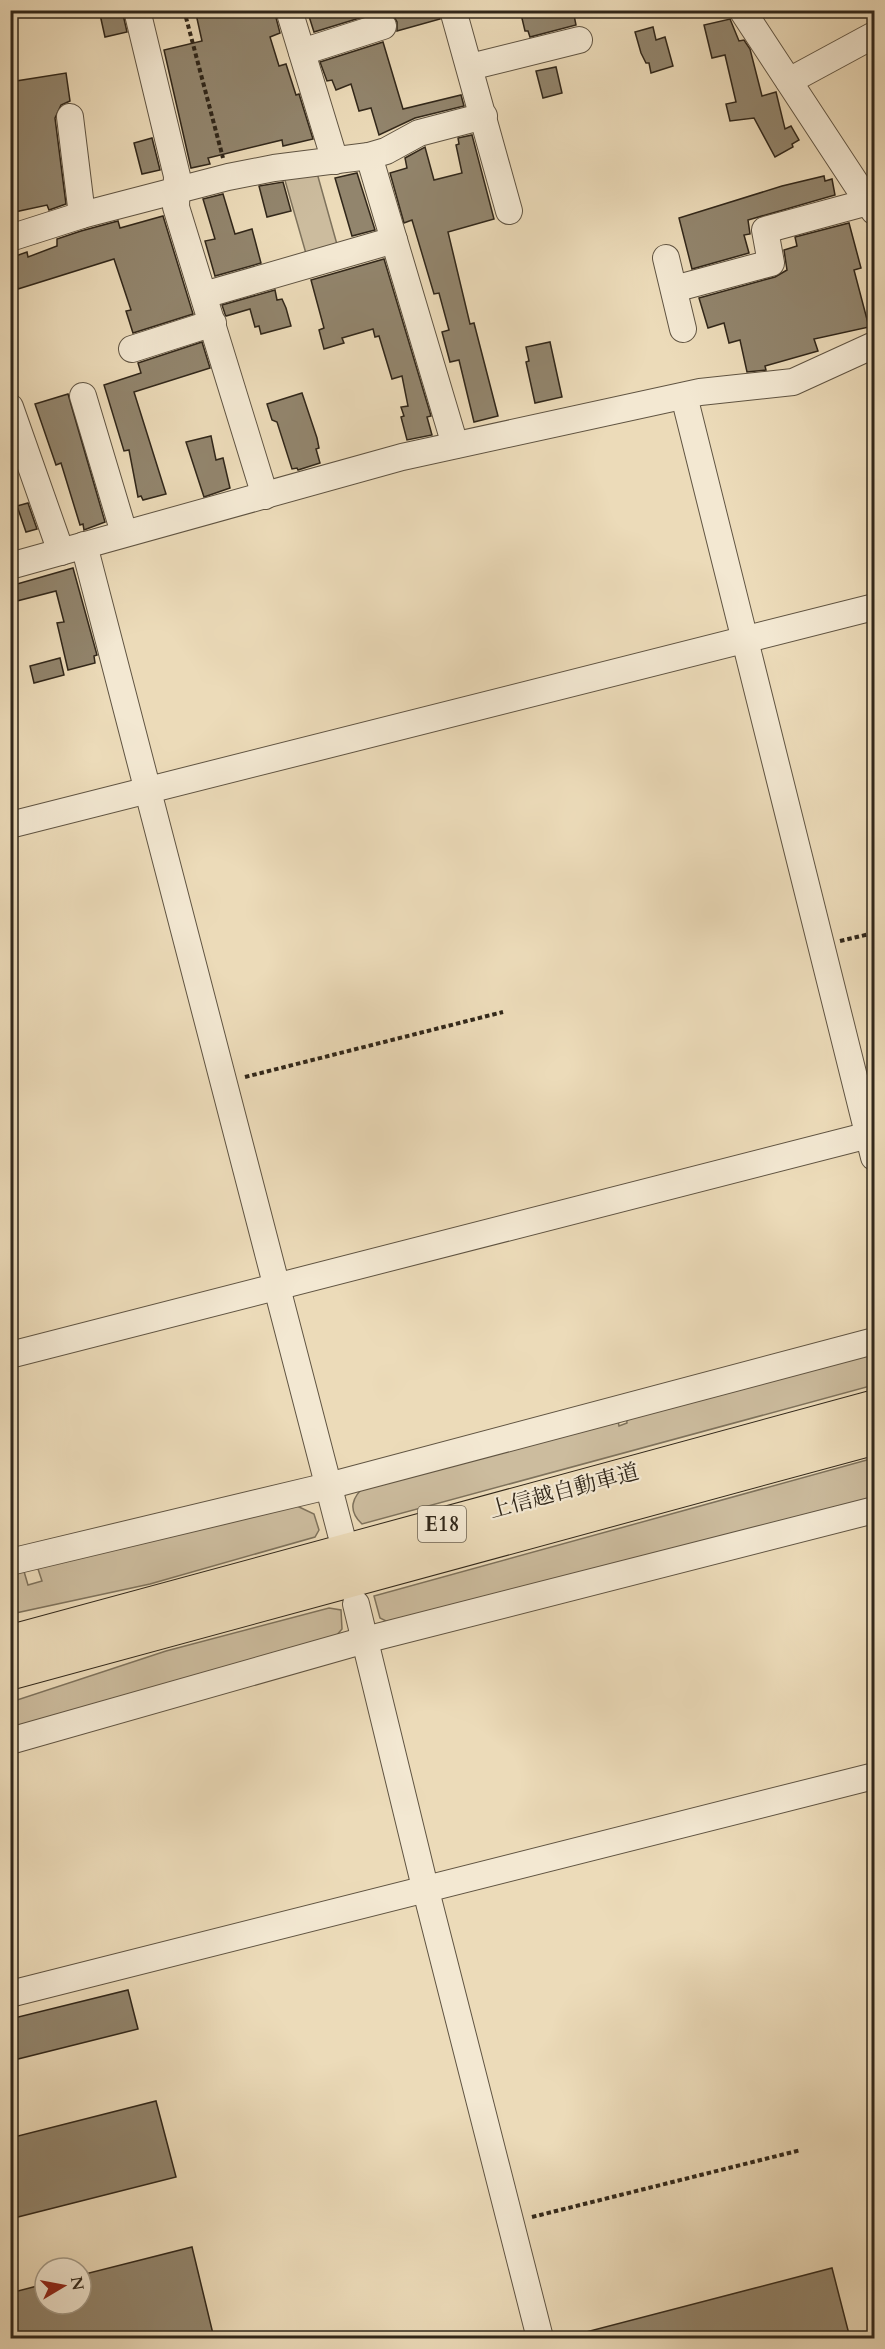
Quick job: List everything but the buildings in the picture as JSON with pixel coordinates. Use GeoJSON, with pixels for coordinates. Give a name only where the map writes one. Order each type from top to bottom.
{"type":"FeatureCollection","features":[{"type":"Feature","properties":{"kind":"highway","name":"上信越自動車道"},"geometry":{"type":"LineString","coordinates":[[10,1672],[199,1605],[874,1407]]}},
{"type":"Feature","properties":{"kind":"highway","name":"上信越自動車道"},"geometry":{"type":"LineString","coordinates":[[10,1642],[199,1605],[874,1438]]}},
{"type":"Feature","properties":{"kind":"street"},"geometry":{"type":"LineString","coordinates":[[137,10],[177,176],[176,207],[265,496]]}},
{"type":"Feature","properties":{"kind":"street"},"geometry":{"type":"LineString","coordinates":[[289,10],[335,161]]}},
{"type":"Feature","properties":{"kind":"street"},"geometry":{"type":"LineString","coordinates":[[453,10],[509,212]]}},
{"type":"Feature","properties":{"kind":"street"},"geometry":{"type":"LineString","coordinates":[[675,290],[771,263],[765,230],[871,207],[742,10]]}},
{"type":"Feature","properties":{"kind":"street"},"geometry":{"type":"LineString","coordinates":[[302,52],[383,26]]}},
{"type":"Feature","properties":{"kind":"street"},"geometry":{"type":"LineString","coordinates":[[789,81],[874,35]]}},
{"type":"Feature","properties":{"kind":"street"},"geometry":{"type":"LineString","coordinates":[[470,67],[579,40]]}},
{"type":"Feature","properties":{"kind":"street"},"geometry":{"type":"LineString","coordinates":[[10,238],[82,215],[228,177],[274,168],[369,156],[386,151],[419,133],[484,116]]}},
{"type":"Feature","properties":{"kind":"street"},"geometry":{"type":"LineString","coordinates":[[70,117],[82,215]]}},
{"type":"Feature","properties":{"kind":"street"},"geometry":{"type":"LineString","coordinates":[[369,156],[455,445]]}},
{"type":"Feature","properties":{"kind":"street"},"geometry":{"type":"LineString","coordinates":[[204,295],[394,240]]}},
{"type":"Feature","properties":{"kind":"street"},"geometry":{"type":"LineString","coordinates":[[666,258],[683,329]]}},
{"type":"Feature","properties":{"kind":"street"},"geometry":{"type":"LineString","coordinates":[[132,349],[213,323]]}},
{"type":"Feature","properties":{"kind":"street"},"geometry":{"type":"LineString","coordinates":[[10,566],[124,533],[455,445],[684,396],[793,381],[874,345]]}},
{"type":"Feature","properties":{"kind":"street"},"geometry":{"type":"LineString","coordinates":[[83,396],[124,533]]}},
{"type":"Feature","properties":{"kind":"street"},"geometry":{"type":"LineString","coordinates":[[10,1355],[276,1287],[872,1146],[820,946],[684,396]]}},
{"type":"Feature","properties":{"kind":"street"},"geometry":{"type":"LineString","coordinates":[[10,407],[73,548],[148,790],[341,1534]]}},
{"type":"Feature","properties":{"kind":"street"},"geometry":{"type":"LineString","coordinates":[[10,825],[874,607]]}},
{"type":"Feature","properties":{"kind":"street"},"geometry":{"type":"LineString","coordinates":[[10,1562],[328,1486],[874,1341]]}},
{"type":"Feature","properties":{"kind":"street"},"geometry":{"type":"LineString","coordinates":[[10,1741],[365,1640],[874,1510]]}},
{"type":"Feature","properties":{"kind":"street"},"geometry":{"type":"LineString","coordinates":[[356,1604],[540,2338]]}},
{"type":"Feature","properties":{"kind":"street"},"geometry":{"type":"LineString","coordinates":[[10,1627],[199,1605]]}},
{"type":"Feature","properties":{"kind":"street"},"geometry":{"type":"LineString","coordinates":[[10,1689],[199,1605]]}},
{"type":"Feature","properties":{"kind":"street"},"geometry":{"type":"LineString","coordinates":[[10,1994],[874,1776]]}},
{"type":"Feature","properties":{"kind":"path"},"geometry":{"type":"LineString","coordinates":[[184,10],[228,177]]}},
{"type":"Feature","properties":{"kind":"path"},"geometry":{"type":"LineString","coordinates":[[820,946],[874,933]]}},
{"type":"Feature","properties":{"kind":"path"},"geometry":{"type":"LineString","coordinates":[[223,1083],[503,1012]]}},
{"type":"Feature","properties":{"kind":"path"},"geometry":{"type":"LineString","coordinates":[[511,2222],[801,2150]]}},
{"type":"Feature","properties":{"kind":"shaded area"},"geometry":{"type":"Polygon","coordinates":[[[317,173],[338,248],[307,257],[284,177],[317,173]]]}},
{"type":"Feature","properties":{"kind":"shaded area"},"geometry":{"type":"Polygon","coordinates":[[[874,1348],[874,1385],[362,1524],[354,1514],[353,1504],[357,1494],[366,1485],[617,1416],[619,1426],[627,1423],[626,1414],[874,1348]]]}},
{"type":"Feature","properties":{"kind":"shaded area"},"geometry":{"type":"Polygon","coordinates":[[[874,1458],[874,1503],[394,1625],[380,1618],[374,1596],[874,1458]]]}},
{"type":"Feature","properties":{"kind":"shaded area"},"geometry":{"type":"Polygon","coordinates":[[[297,1506],[314,1514],[319,1530],[315,1537],[150,1584],[11,1614],[10,1571],[23,1568],[28,1585],[42,1581],[37,1566],[297,1506]]]}},
{"type":"Feature","properties":{"kind":"shaded area"},"geometry":{"type":"Polygon","coordinates":[[[329,1608],[341,1610],[342,1629],[330,1643],[11,1732],[11,1702],[166,1651],[329,1608]]]}}]}
